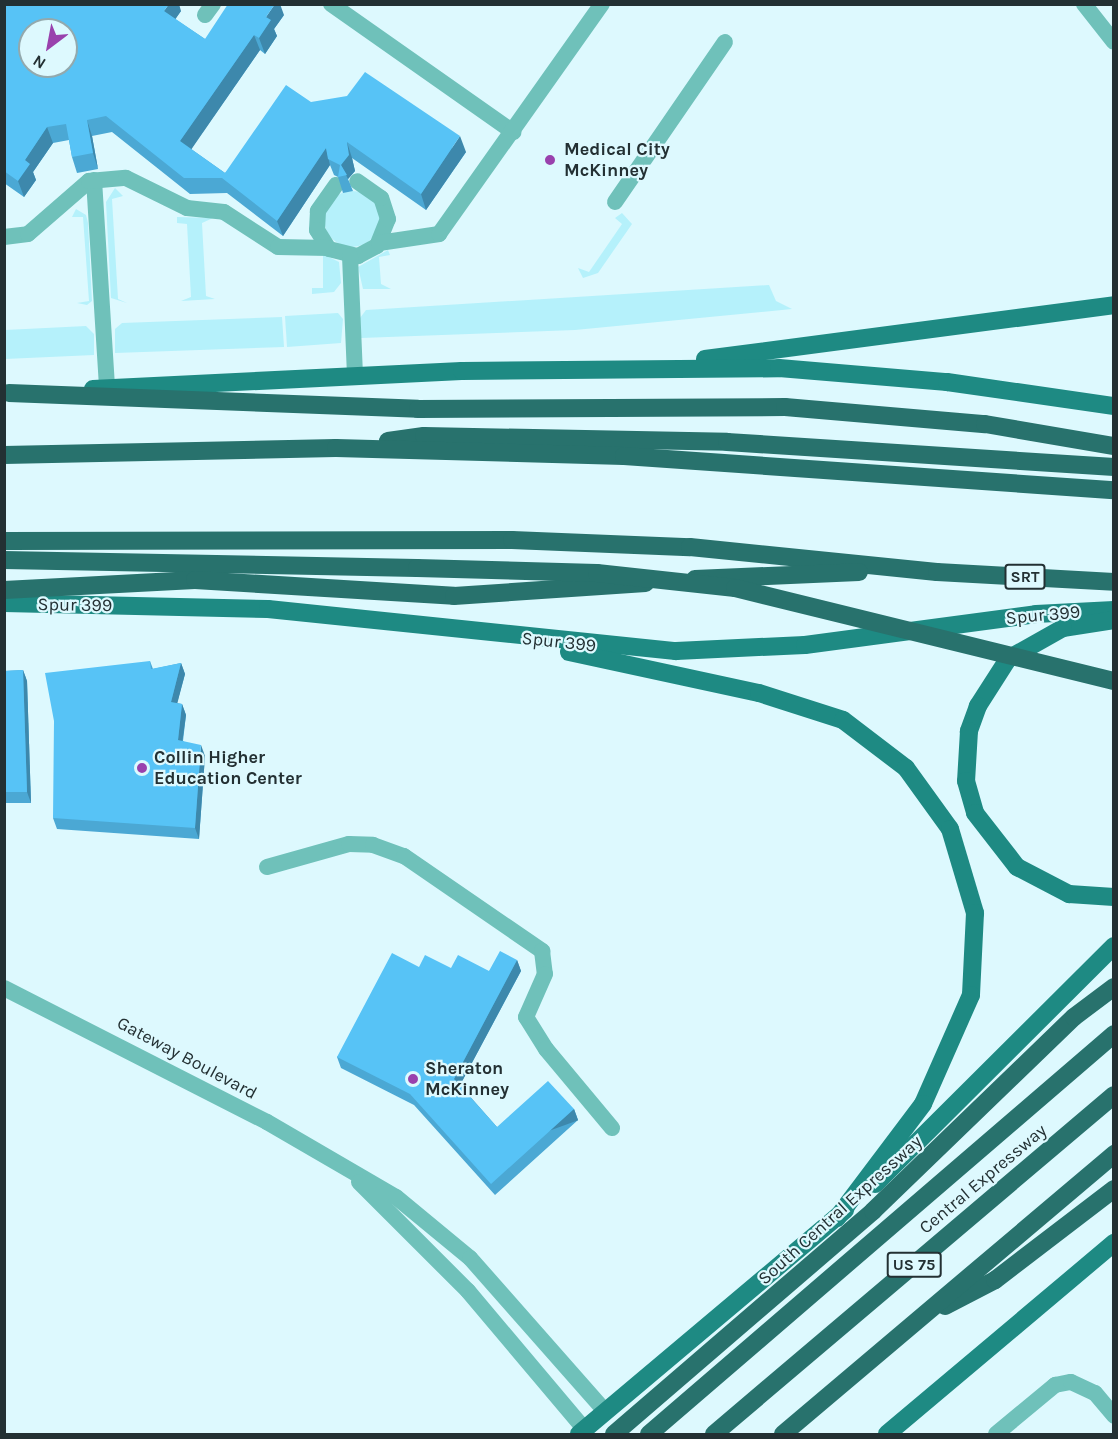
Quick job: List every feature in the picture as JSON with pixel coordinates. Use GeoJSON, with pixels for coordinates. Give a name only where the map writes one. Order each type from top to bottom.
{"type":"FeatureCollection","features":[{"type":"Feature","properties":{"kind":"highway"},"geometry":{"type":"LineString","coordinates":[[7,393],[418,409],[785,407],[985,424],[1113,446]]}},
{"type":"Feature","properties":{"kind":"highway"},"geometry":{"type":"LineString","coordinates":[[336,448],[424,436],[506,436],[727,442],[976,460],[1113,467]]}},
{"type":"Feature","properties":{"kind":"highway"},"geometry":{"type":"LineString","coordinates":[[4,455],[336,448],[624,456],[1113,490]]}},
{"type":"Feature","properties":{"kind":"highway","name":"SRT"},"geometry":{"type":"LineString","coordinates":[[4,541],[512,540],[820,558],[937,572],[1113,582]]}},
{"type":"Feature","properties":{"kind":"highway"},"geometry":{"type":"LineString","coordinates":[[4,560],[597,573],[735,588],[1113,681]]}},
{"type":"Feature","properties":{"kind":"highway"},"geometry":{"type":"LineString","coordinates":[[4,590],[173,580],[475,595],[780,572],[937,572]]}},
{"type":"Feature","properties":{"kind":"highway"},"geometry":{"type":"LineString","coordinates":[[614,1434],[873,1211],[1074,1017],[1113,987]]}},
{"type":"Feature","properties":{"kind":"highway"},"geometry":{"type":"LineString","coordinates":[[649,1434],[1113,1034]]}},
{"type":"Feature","properties":{"kind":"highway","name":"Central Expressway"},"geometry":{"type":"LineString","coordinates":[[714,1434],[1113,1095]]}},
{"type":"Feature","properties":{"kind":"highway","name":"US 75"},"geometry":{"type":"LineString","coordinates":[[783,1434],[1113,1154]]}},
{"type":"Feature","properties":{"kind":"highway"},"geometry":{"type":"LineString","coordinates":[[914,1323],[995,1280],[1113,1189]]}},
{"type":"Feature","properties":{"kind":"main road"},"geometry":{"type":"LineString","coordinates":[[633,368],[1113,305]]}},
{"type":"Feature","properties":{"kind":"main road"},"geometry":{"type":"LineString","coordinates":[[7,393],[355,376],[633,368],[779,368],[901,377],[1113,406]]}},
{"type":"Feature","properties":{"kind":"main road","name":"Spur 399"},"geometry":{"type":"LineString","coordinates":[[4,603],[268,609],[497,636],[624,648],[734,651],[1113,610]]}},
{"type":"Feature","properties":{"kind":"main road"},"geometry":{"type":"LineString","coordinates":[[1113,620],[1063,628],[1008,659],[975,714],[966,781],[975,813],[1017,867],[1069,894],[1113,897]]}},
{"type":"Feature","properties":{"kind":"main road"},"geometry":{"type":"LineString","coordinates":[[497,636],[809,706],[878,742],[932,797],[965,867],[972,901],[977,953],[971,994],[923,1104],[837,1218]]}},
{"type":"Feature","properties":{"kind":"main road","name":"South Central Expressway"},"geometry":{"type":"LineString","coordinates":[[582,1432],[837,1218],[1113,946]]}},
{"type":"Feature","properties":{"kind":"main road"},"geometry":{"type":"LineString","coordinates":[[887,1434],[1113,1244]]}},
{"type":"Feature","properties":{"kind":"street"},"geometry":{"type":"LineString","coordinates":[[331,4],[513,132]]}},
{"type":"Feature","properties":{"kind":"street"},"geometry":{"type":"LineString","coordinates":[[4,237],[28,234],[94,180],[142,182],[187,208],[224,212],[283,248],[328,248],[350,256],[379,243],[439,234],[602,4]]}},
{"type":"Feature","properties":{"kind":"street"},"geometry":{"type":"LineString","coordinates":[[1084,4],[1113,42]]}},
{"type":"Feature","properties":{"kind":"street"},"geometry":{"type":"LineString","coordinates":[[615,202],[725,42]]}},
{"type":"Feature","properties":{"kind":"street"},"geometry":{"type":"LineString","coordinates":[[94,180],[106,389]]}},
{"type":"Feature","properties":{"kind":"street"},"geometry":{"type":"LineString","coordinates":[[357,181],[385,205],[387,226],[379,243]]}},
{"type":"Feature","properties":{"kind":"street"},"geometry":{"type":"LineString","coordinates":[[328,248],[319,237],[316,216],[336,185]]}},
{"type":"Feature","properties":{"kind":"street"},"geometry":{"type":"LineString","coordinates":[[350,256],[355,376]]}},
{"type":"Feature","properties":{"kind":"street"},"geometry":{"type":"LineString","coordinates":[[267,867],[349,844],[373,845],[404,856],[537,947],[545,975],[526,1017],[546,1048],[612,1128]]}},
{"type":"Feature","properties":{"kind":"street","name":"Gateway Boulevard"},"geometry":{"type":"LineString","coordinates":[[4,988],[267,1122],[396,1197],[470,1258],[606,1412]]}},
{"type":"Feature","properties":{"kind":"street","name":"Gateway Boulevard"},"geometry":{"type":"LineString","coordinates":[[348,1170],[468,1291],[582,1432]]}},
{"type":"Feature","properties":{"kind":"street"},"geometry":{"type":"LineString","coordinates":[[996,1434],[1055,1385],[1071,1382],[1095,1393],[1113,1416]]}},
{"type":"Feature","properties":{"kind":"shaded area"},"geometry":{"type":"Polygon","coordinates":[[[115,188],[123,196],[112,199],[118,299],[127,303],[111,298],[106,202],[115,188]]]}},
{"type":"Feature","properties":{"kind":"shaded area"},"geometry":{"type":"Polygon","coordinates":[[[352,191],[372,199],[380,219],[372,239],[352,247],[332,239],[324,219],[332,199],[352,191]]]}},
{"type":"Feature","properties":{"kind":"shaded area"},"geometry":{"type":"Polygon","coordinates":[[[76,209],[86,215],[88,223],[92,301],[87,305],[77,303],[89,301],[83,217],[72,217],[76,209]]]}},
{"type":"Feature","properties":{"kind":"shaded area"},"geometry":{"type":"Polygon","coordinates":[[[622,213],[632,224],[598,273],[583,278],[578,268],[589,272],[622,224],[615,218],[622,213]]]}},
{"type":"Feature","properties":{"kind":"shaded area"},"geometry":{"type":"Polygon","coordinates":[[[177,217],[213,218],[202,223],[206,296],[215,299],[181,301],[191,297],[187,224],[177,223],[177,217]]]}},
{"type":"Feature","properties":{"kind":"shaded area"},"geometry":{"type":"Polygon","coordinates":[[[388,250],[390,255],[379,257],[381,284],[391,289],[363,289],[358,267],[388,250]]]}},
{"type":"Feature","properties":{"kind":"shaded area"},"geometry":{"type":"Polygon","coordinates":[[[323,254],[339,262],[341,283],[334,292],[312,294],[312,288],[323,288],[323,254]]]}},
{"type":"Feature","properties":{"kind":"shaded area"},"geometry":{"type":"Polygon","coordinates":[[[769,285],[776,301],[792,309],[575,330],[361,338],[360,318],[366,310],[769,285]]]}},
{"type":"Feature","properties":{"kind":"shaded area"},"geometry":{"type":"Polygon","coordinates":[[[338,313],[343,319],[341,343],[287,347],[285,316],[338,313]]]}},
{"type":"Feature","properties":{"kind":"shaded area"},"geometry":{"type":"Polygon","coordinates":[[[282,317],[284,347],[115,353],[115,329],[122,323],[282,317]]]}},
{"type":"Feature","properties":{"kind":"shaded area"},"geometry":{"type":"Polygon","coordinates":[[[86,326],[94,334],[94,355],[5,359],[5,330],[86,326]]]}},
{"type":"Feature","properties":{"kind":"building"},"geometry":{"type":"Polygon","coordinates":[[[4,4],[169,4],[164,11],[205,39],[228,4],[275,4],[266,17],[271,20],[259,38],[254,35],[180,141],[225,173],[286,85],[311,102],[347,96],[365,72],[460,136],[421,194],[347,142],[349,155],[341,165],[347,175],[338,177],[340,165],[328,159],[326,148],[277,221],[222,178],[184,178],[106,116],[87,120],[93,153],[72,157],[66,124],[47,127],[25,160],[30,164],[18,181],[4,171],[4,4]]]}},
{"type":"Feature","properties":{"kind":"building"},"geometry":{"type":"Polygon","coordinates":[[[150,661],[151,669],[181,663],[171,702],[182,704],[178,740],[201,745],[195,828],[53,818],[54,721],[45,673],[150,661]]]}},
{"type":"Feature","properties":{"kind":"building"},"geometry":{"type":"Polygon","coordinates":[[[23,670],[27,792],[4,792],[4,671],[23,670]]]}},
{"type":"Feature","properties":{"kind":"building","name":"Sheraton McKinney"},"geometry":{"type":"Polygon","coordinates":[[[500,951],[517,960],[454,1079],[497,1127],[548,1081],[574,1109],[491,1184],[410,1094],[337,1057],[392,953],[419,967],[425,955],[451,968],[458,955],[489,971],[500,951]]]}},
{"type":"Feature","properties":{"kind":"place","name":"Medical City McKinney"},"geometry":{"type":"Point","coordinates":[550,160]}},
{"type":"Feature","properties":{"kind":"place","name":"Collin Higher Education Center"},"geometry":{"type":"Point","coordinates":[142,768]}},
{"type":"Feature","properties":{"kind":"place","name":"Sheraton McKinney"},"geometry":{"type":"Point","coordinates":[413,1079]}}]}
